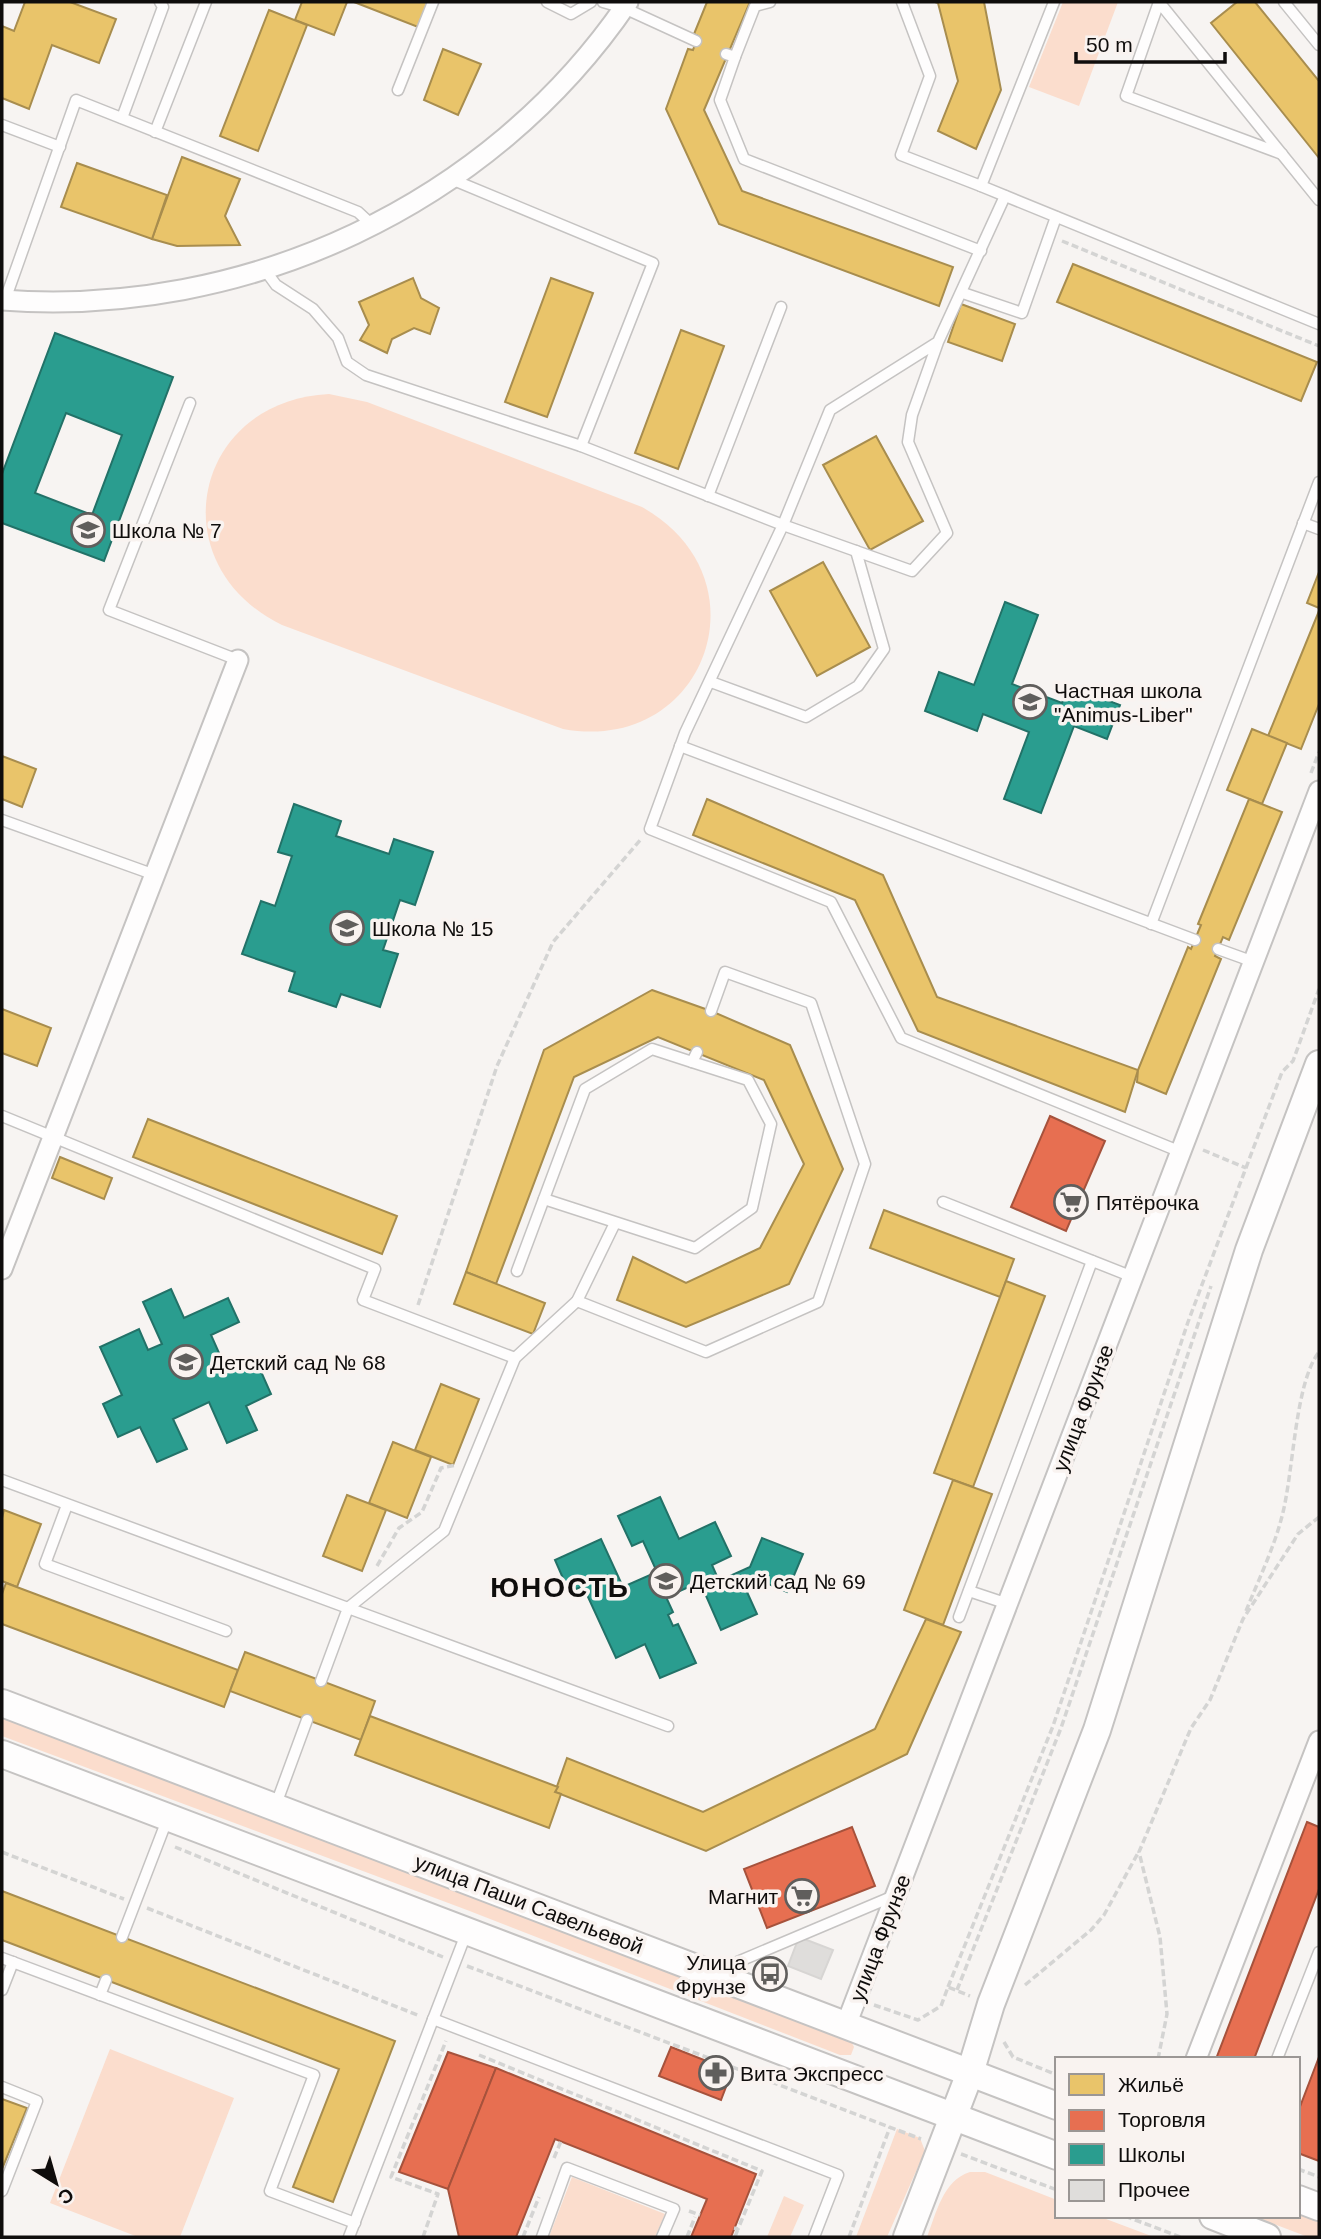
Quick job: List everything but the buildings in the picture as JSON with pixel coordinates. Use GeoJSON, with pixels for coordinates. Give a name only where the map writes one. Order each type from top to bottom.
{"type":"FeatureCollection","features":[{"type":"Feature","properties":{"kind":"main road"},"geometry":{"type":"LineString","coordinates":[[907,2237],[970,2073],[991,2004],[1097,1730],[1249,1251],[1319,1064]]}},
{"type":"Feature","properties":{"kind":"main road","name":"улица Паши Савельевой"},"geometry":{"type":"LineString","coordinates":[[2,1703],[274,1807],[849,2017],[970,2073],[1055,2105]]}},
{"type":"Feature","properties":{"kind":"main road"},"geometry":{"type":"LineString","coordinates":[[2,1754],[164,1829],[467,1931],[1055,2155]]}},
{"type":"Feature","properties":{"kind":"main road"},"geometry":{"type":"LineString","coordinates":[[1300,2200],[1319,2207]]}},
{"type":"Feature","properties":{"kind":"main road"},"geometry":{"type":"LineString","coordinates":[[1218,2218],[1267,2237]]}},
{"type":"Feature","properties":{"kind":"street"},"geometry":{"type":"LineString","coordinates":[[3,300],[59,303],[130,299],[212,285],[320,250],[373,226],[451,179],[500,142],[545,101],[586,56],[626,5]]}},
{"type":"Feature","properties":{"kind":"street"},"geometry":{"type":"LineString","coordinates":[[2,1269],[239,660]]}},
{"type":"Feature","properties":{"kind":"street","name":"улица Фрунзе"},"geometry":{"type":"LineString","coordinates":[[849,2017],[1319,791]]}},
{"type":"Feature","properties":{"kind":"street"},"geometry":{"type":"LineString","coordinates":[[1197,2057],[1319,1741]]}},
{"type":"Feature","properties":{"kind":"lane"},"geometry":{"type":"LineString","coordinates":[[122,118],[163,7],[160,2]]}},
{"type":"Feature","properties":{"kind":"lane"},"geometry":{"type":"LineString","coordinates":[[155,132],[206,2]]}},
{"type":"Feature","properties":{"kind":"lane"},"geometry":{"type":"LineString","coordinates":[[398,90],[433,2]]}},
{"type":"Feature","properties":{"kind":"lane"},"geometry":{"type":"LineString","coordinates":[[547,2],[571,15],[591,2]]}},
{"type":"Feature","properties":{"kind":"lane"},"geometry":{"type":"LineString","coordinates":[[603,2],[626,5],[696,41]]}},
{"type":"Feature","properties":{"kind":"lane"},"geometry":{"type":"LineString","coordinates":[[770,2],[755,6],[730,55],[720,100],[744,159],[981,251]]}},
{"type":"Feature","properties":{"kind":"lane"},"geometry":{"type":"LineString","coordinates":[[902,2],[930,76],[901,155],[1319,324]]}},
{"type":"Feature","properties":{"kind":"lane"},"geometry":{"type":"LineString","coordinates":[[981,186],[1054,2]]}},
{"type":"Feature","properties":{"kind":"lane"},"geometry":{"type":"LineString","coordinates":[[1159,2],[1126,96],[1282,154]]}},
{"type":"Feature","properties":{"kind":"lane"},"geometry":{"type":"LineString","coordinates":[[1159,2],[1319,200]]}},
{"type":"Feature","properties":{"kind":"lane"},"geometry":{"type":"LineString","coordinates":[[1284,2],[1319,45]]}},
{"type":"Feature","properties":{"kind":"lane"},"geometry":{"type":"LineString","coordinates":[[3,300],[76,100],[358,212],[373,226]]}},
{"type":"Feature","properties":{"kind":"lane"},"geometry":{"type":"LineString","coordinates":[[2,125],[60,147]]}},
{"type":"Feature","properties":{"kind":"lane"},"geometry":{"type":"LineString","coordinates":[[451,179],[653,264],[581,446]]}},
{"type":"Feature","properties":{"kind":"lane"},"geometry":{"type":"LineString","coordinates":[[265,270],[276,285],[313,309],[338,338],[347,362],[366,375],[581,446],[783,525],[912,571],[947,533],[908,442],[912,415],[938,342],[964,293],[1005,196]]}},
{"type":"Feature","properties":{"kind":"lane"},"geometry":{"type":"LineString","coordinates":[[964,293],[1022,313],[1056,217]]}},
{"type":"Feature","properties":{"kind":"lane"},"geometry":{"type":"LineString","coordinates":[[708,496],[781,307]]}},
{"type":"Feature","properties":{"kind":"lane"},"geometry":{"type":"LineString","coordinates":[[938,342],[830,410],[783,525],[680,746],[650,829],[831,902],[901,1038],[1183,1148]]}},
{"type":"Feature","properties":{"kind":"lane"},"geometry":{"type":"LineString","coordinates":[[190,403],[109,610],[239,660]]}},
{"type":"Feature","properties":{"kind":"lane"},"geometry":{"type":"LineString","coordinates":[[1151,924],[1319,482]]}},
{"type":"Feature","properties":{"kind":"lane"},"geometry":{"type":"LineString","coordinates":[[1303,523],[1319,529]]}},
{"type":"Feature","properties":{"kind":"lane"},"geometry":{"type":"LineString","coordinates":[[711,682],[806,717],[858,685],[884,649],[856,551]]}},
{"type":"Feature","properties":{"kind":"lane"},"geometry":{"type":"LineString","coordinates":[[680,746],[1195,940]]}},
{"type":"Feature","properties":{"kind":"lane"},"geometry":{"type":"LineString","coordinates":[[2,820],[155,875]]}},
{"type":"Feature","properties":{"kind":"lane"},"geometry":{"type":"LineString","coordinates":[[1218,949],[1254,962]]}},
{"type":"Feature","properties":{"kind":"lane"},"geometry":{"type":"LineString","coordinates":[[577,1301],[706,1352],[818,1302],[865,1164],[810,1003],[725,972],[711,1011]]}},
{"type":"Feature","properties":{"kind":"lane"},"geometry":{"type":"LineString","coordinates":[[517,1271],[544,1199],[585,1090],[652,1049],[748,1080],[771,1125],[752,1208],[695,1248],[544,1199]]}},
{"type":"Feature","properties":{"kind":"lane"},"geometry":{"type":"LineString","coordinates":[[692,1062],[697,1052]]}},
{"type":"Feature","properties":{"kind":"lane"},"geometry":{"type":"LineString","coordinates":[[2,1116],[375,1269],[363,1300],[515,1358]]}},
{"type":"Feature","properties":{"kind":"lane"},"geometry":{"type":"LineString","coordinates":[[943,1202],[1133,1277]]}},
{"type":"Feature","properties":{"kind":"lane"},"geometry":{"type":"LineString","coordinates":[[321,1681],[348,1608],[444,1531],[515,1358],[577,1301],[615,1223]]}},
{"type":"Feature","properties":{"kind":"lane"},"geometry":{"type":"LineString","coordinates":[[959,1617],[1092,1261]]}},
{"type":"Feature","properties":{"kind":"lane"},"geometry":{"type":"LineString","coordinates":[[2,1480],[668,1726]]}},
{"type":"Feature","properties":{"kind":"lane"},"geometry":{"type":"LineString","coordinates":[[67,1504],[45,1564],[226,1631]]}},
{"type":"Feature","properties":{"kind":"lane"},"geometry":{"type":"LineString","coordinates":[[969,1591],[1008,1604]]}},
{"type":"Feature","properties":{"kind":"lane"},"geometry":{"type":"LineString","coordinates":[[274,1807],[307,1720]]}},
{"type":"Feature","properties":{"kind":"lane"},"geometry":{"type":"LineString","coordinates":[[122,1937],[164,1829]]}},
{"type":"Feature","properties":{"kind":"lane"},"geometry":{"type":"LineString","coordinates":[[735,1963],[896,1895]]}},
{"type":"Feature","properties":{"kind":"lane"},"geometry":{"type":"LineString","coordinates":[[349,2237],[467,1931]]}},
{"type":"Feature","properties":{"kind":"lane"},"geometry":{"type":"LineString","coordinates":[[1277,2057],[1319,1952]]}},
{"type":"Feature","properties":{"kind":"lane"},"geometry":{"type":"LineString","coordinates":[[2,1958],[314,2075],[270,2191],[355,2222]]}},
{"type":"Feature","properties":{"kind":"lane"},"geometry":{"type":"LineString","coordinates":[[2,1990],[13,1962]]}},
{"type":"Feature","properties":{"kind":"lane"},"geometry":{"type":"LineString","coordinates":[[100,1995],[106,1980]]}},
{"type":"Feature","properties":{"kind":"lane"},"geometry":{"type":"LineString","coordinates":[[433,2020],[838,2175],[814,2237]]}},
{"type":"Feature","properties":{"kind":"lane"},"geometry":{"type":"LineString","coordinates":[[2,2087],[37,2101],[2,2191]]}},
{"type":"Feature","properties":{"kind":"lane"},"geometry":{"type":"LineString","coordinates":[[542,2237],[568,2168],[674,2209],[662,2237]]}},
{"type":"Feature","properties":{"kind":"path"},"geometry":{"type":"LineString","coordinates":[[1050,236],[1319,346]]}},
{"type":"Feature","properties":{"kind":"path"},"geometry":{"type":"LineString","coordinates":[[413,1320],[497,1066],[553,942],[650,829]]}},
{"type":"Feature","properties":{"kind":"path"},"geometry":{"type":"LineString","coordinates":[[1292,1069],[1319,989]]}},
{"type":"Feature","properties":{"kind":"path"},"geometry":{"type":"LineString","coordinates":[[849,2017],[865,2001],[911,2021],[918,2020],[941,2006],[1053,1726],[1188,1322],[1282,1072],[1293,1061]]}},
{"type":"Feature","properties":{"kind":"path"},"geometry":{"type":"LineString","coordinates":[[1183,1148],[1246,1167]]}},
{"type":"Feature","properties":{"kind":"path"},"geometry":{"type":"LineString","coordinates":[[957,1990],[1061,1728],[1215,1277]]}},
{"type":"Feature","properties":{"kind":"path"},"geometry":{"type":"LineString","coordinates":[[1023,1988],[1104,1915],[1139,1852],[1191,1728],[1210,1700],[1281,1520],[1293,1466],[1303,1386],[1319,1352]]}},
{"type":"Feature","properties":{"kind":"path"},"geometry":{"type":"LineString","coordinates":[[373,1572],[399,1528],[422,1512],[441,1468],[462,1464]]}},
{"type":"Feature","properties":{"kind":"path"},"geometry":{"type":"LineString","coordinates":[[1243,1619],[1297,1534],[1319,1517]]}},
{"type":"Feature","properties":{"kind":"path"},"geometry":{"type":"LineString","coordinates":[[164,1829],[456,1962],[1055,2189]]}},
{"type":"Feature","properties":{"kind":"path"},"geometry":{"type":"LineString","coordinates":[[2,1852],[433,2020]]}},
{"type":"Feature","properties":{"kind":"path"},"geometry":{"type":"LineString","coordinates":[[1139,1852],[1160,1937],[1167,2014],[1158,2057]]}},
{"type":"Feature","properties":{"kind":"path"},"geometry":{"type":"LineString","coordinates":[[948,1987],[991,2004]]}},
{"type":"Feature","properties":{"kind":"path"},"geometry":{"type":"LineString","coordinates":[[1003,2033],[1007,2050],[1013,2057],[1055,2074]]}},
{"type":"Feature","properties":{"kind":"path"},"geometry":{"type":"LineString","coordinates":[[423,2237],[438,2194],[391,2177],[445,2040],[457,2045]]}},
{"type":"Feature","properties":{"kind":"path"},"geometry":{"type":"LineString","coordinates":[[469,2050],[762,2171],[736,2229],[735,2237]]}},
{"type":"Feature","properties":{"kind":"path"},"geometry":{"type":"LineString","coordinates":[[849,2237],[890,2127]]}},
{"type":"Feature","properties":{"kind":"path"},"geometry":{"type":"LineString","coordinates":[[554,2158],[561,2141]]}},
{"type":"Feature","properties":{"kind":"path"},"geometry":{"type":"LineString","coordinates":[[1300,2170],[1319,2177]]}},
{"type":"Feature","properties":{"kind":"path"},"geometry":{"type":"LineString","coordinates":[[687,2237],[695,2217]]}},
{"type":"Feature","properties":{"kind":"path"},"geometry":{"type":"LineString","coordinates":[[1130,2218],[1180,2237]]}},
{"type":"Feature","properties":{"kind":"shaded area"},"geometry":{"type":"Polygon","coordinates":[[[1063,2],[1118,2],[1079,106],[1029,87],[1063,2]]]}},
{"type":"Feature","properties":{"kind":"shaded area"},"geometry":{"type":"Polygon","coordinates":[[[329,394],[367,402],[642,507],[681,538],[703,575],[711,615],[704,654],[684,689],[654,715],[613,730],[563,729],[282,625],[243,598],[218,565],[207,527],[208,490],[221,454],[247,425],[283,403],[329,394]]]}},
{"type":"Feature","properties":{"kind":"shaded area"},"geometry":{"type":"Polygon","coordinates":[[[2,1716],[849,2037],[854,2047],[851,2055],[840,2055],[467,1910],[2,1736],[2,1716]]]}},
{"type":"Feature","properties":{"kind":"shaded area"},"geometry":{"type":"Polygon","coordinates":[[[110,2049],[234,2098],[180,2237],[138,2237],[50,2203],[110,2049]]]}},
{"type":"Feature","properties":{"kind":"shaded area"},"geometry":{"type":"Polygon","coordinates":[[[897,2129],[920,2138],[925,2151],[887,2237],[856,2237],[897,2129]]]}},
{"type":"Feature","properties":{"kind":"shaded area"},"geometry":{"type":"Polygon","coordinates":[[[970,2172],[985,2172],[1055,2199],[1055,2218],[1103,2218],[1154,2237],[927,2237],[937,2208],[947,2190],[961,2176],[970,2172]]]}},
{"type":"Feature","properties":{"kind":"shaded area"},"geometry":{"type":"Polygon","coordinates":[[[572,2177],[665,2214],[655,2237],[549,2237],[572,2177]]]}},
{"type":"Feature","properties":{"kind":"shaded area"},"geometry":{"type":"Polygon","coordinates":[[[784,2196],[804,2205],[790,2237],[767,2237],[784,2196]]]}},
{"type":"Feature","properties":{"kind":"shaded area"},"geometry":{"type":"Polygon","coordinates":[[[1300,2213],[1319,2220],[1319,2237],[1308,2237],[1258,2218],[1300,2218],[1300,2213]]]}},
{"type":"Feature","properties":{"kind":"place","name":"Школа № 7"},"geometry":{"type":"Point","coordinates":[88,530]}},
{"type":"Feature","properties":{"kind":"place","name":"Частная школа \"Animus-Liber\""},"geometry":{"type":"Point","coordinates":[1030,702]}},
{"type":"Feature","properties":{"kind":"place","name":"Школа № 15"},"geometry":{"type":"Point","coordinates":[347,928]}},
{"type":"Feature","properties":{"kind":"place","name":"Пятёрочка"},"geometry":{"type":"Point","coordinates":[1071,1202]}},
{"type":"Feature","properties":{"kind":"place","name":"Детский сад № 68"},"geometry":{"type":"Point","coordinates":[186,1362]}},
{"type":"Feature","properties":{"kind":"place","name":"Детский сад № 69"},"geometry":{"type":"Point","coordinates":[666,1581]}},
{"type":"Feature","properties":{"kind":"place","name":"Магнит"},"geometry":{"type":"Point","coordinates":[802,1896]}},
{"type":"Feature","properties":{"kind":"place","name":"Улица Фрунзе"},"geometry":{"type":"Point","coordinates":[770,1974]}},
{"type":"Feature","properties":{"kind":"place","name":"Вита Экспресс"},"geometry":{"type":"Point","coordinates":[716,2073]}},
{"type":"Feature","properties":{"kind":"district","name":"ЮНОСТЬ"},"geometry":{"type":"Point","coordinates":[560,1587]}}]}
